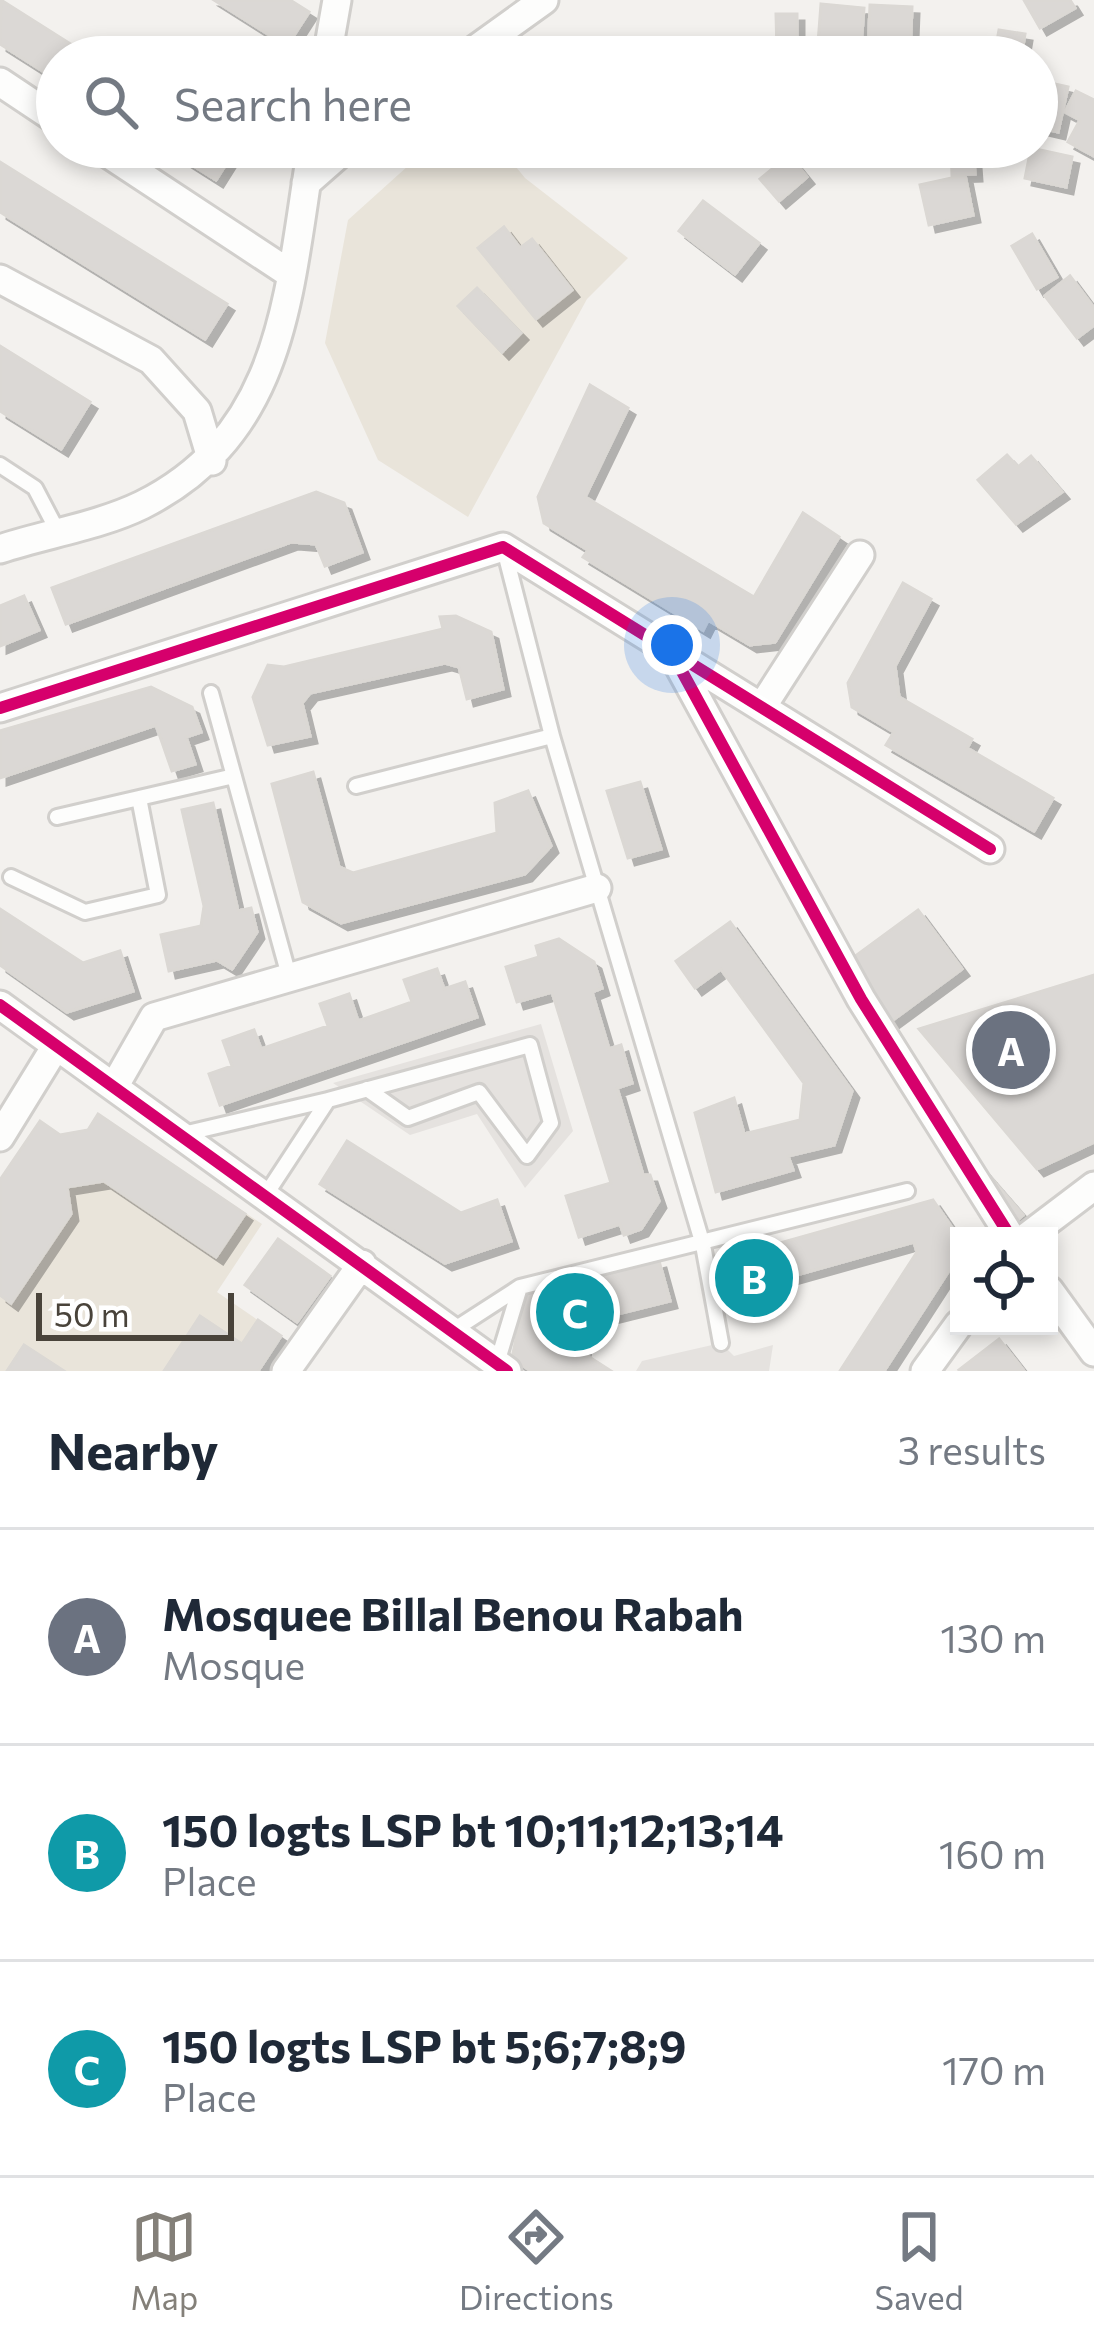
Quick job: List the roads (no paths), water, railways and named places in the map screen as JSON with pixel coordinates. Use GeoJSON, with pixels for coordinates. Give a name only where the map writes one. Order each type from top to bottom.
{"type":"FeatureCollection","features":[{"type":"Feature","properties":{"kind":"street"},"geometry":{"type":"LineString","coordinates":[[331,36],[337,0]]}},
{"type":"Feature","properties":{"kind":"street"},"geometry":{"type":"LineString","coordinates":[[493,36],[544,0]]}},
{"type":"Feature","properties":{"kind":"street"},"geometry":{"type":"LineString","coordinates":[[0,82],[36,106]]}},
{"type":"Feature","properties":{"kind":"street"},"geometry":{"type":"LineString","coordinates":[[130,168],[289,273]]}},
{"type":"Feature","properties":{"kind":"street"},"geometry":{"type":"LineString","coordinates":[[0,549],[140,506],[212,461],[243,420],[263,382],[308,168]]}},
{"type":"Feature","properties":{"kind":"street"},"geometry":{"type":"LineString","coordinates":[[306,183],[323,168]]}},
{"type":"Feature","properties":{"kind":"street"},"geometry":{"type":"LineString","coordinates":[[0,279],[151,360],[197,411],[212,461]]}},
{"type":"Feature","properties":{"kind":"street"},"geometry":{"type":"LineString","coordinates":[[0,708],[503,548],[990,849]]}},
{"type":"Feature","properties":{"kind":"street"},"geometry":{"type":"LineString","coordinates":[[762,707],[860,555]]}},
{"type":"Feature","properties":{"kind":"street"},"geometry":{"type":"LineString","coordinates":[[671,651],[861,999],[1004,1227]]}},
{"type":"Feature","properties":{"kind":"street"},"geometry":{"type":"LineString","coordinates":[[114,1087],[154,1016],[597,888]]}},
{"type":"Feature","properties":{"kind":"street"},"geometry":{"type":"LineString","coordinates":[[0,1005],[267,1193],[502,1367]]}},
{"type":"Feature","properties":{"kind":"street"},"geometry":{"type":"LineString","coordinates":[[0,1137],[56,1046]]}},
{"type":"Feature","properties":{"kind":"street"},"geometry":{"type":"LineString","coordinates":[[1040,1227],[1094,1186]]}},
{"type":"Feature","properties":{"kind":"street"},"geometry":{"type":"LineString","coordinates":[[286,1371],[362,1264]]}},
{"type":"Feature","properties":{"kind":"street"},"geometry":{"type":"LineString","coordinates":[[1058,1303],[1094,1352]]}},
{"type":"Feature","properties":{"kind":"street"},"geometry":{"type":"LineString","coordinates":[[925,1371],[951,1335]]}},
{"type":"Feature","properties":{"kind":"lane"},"geometry":{"type":"LineString","coordinates":[[0,465],[35,488],[57,530]]}},
{"type":"Feature","properties":{"kind":"lane"},"geometry":{"type":"LineString","coordinates":[[503,548],[552,736],[703,1245],[721,1343]]}},
{"type":"Feature","properties":{"kind":"lane"},"geometry":{"type":"LineString","coordinates":[[211,693],[289,976]]}},
{"type":"Feature","properties":{"kind":"lane"},"geometry":{"type":"LineString","coordinates":[[356,786],[552,736]]}},
{"type":"Feature","properties":{"kind":"lane"},"geometry":{"type":"LineString","coordinates":[[57,817],[234,776]]}},
{"type":"Feature","properties":{"kind":"lane"},"geometry":{"type":"LineString","coordinates":[[11,877],[85,912],[158,895],[139,798]]}},
{"type":"Feature","properties":{"kind":"lane"},"geometry":{"type":"LineString","coordinates":[[182,1135],[530,1045],[551,1123],[527,1156],[479,1092],[408,1118],[367,1089]]}},
{"type":"Feature","properties":{"kind":"lane"},"geometry":{"type":"LineString","coordinates":[[267,1193],[328,1100]]}},
{"type":"Feature","properties":{"kind":"lane"},"geometry":{"type":"LineString","coordinates":[[452,1330],[520,1286],[703,1245],[908,1191]]}},
{"type":"Feature","properties":{"kind":"lane"},"geometry":{"type":"LineString","coordinates":[[502,1367],[520,1286]]}},
{"type":"Feature","properties":{"kind":"place","name":"Mosquee Billal Benou Rabah"},"geometry":{"type":"Point","coordinates":[1011,1050]}},
{"type":"Feature","properties":{"kind":"place","name":"150 logts LSP bt 10;11;12;13;14"},"geometry":{"type":"Point","coordinates":[754,1278]}},
{"type":"Feature","properties":{"kind":"place","name":"150 logts LSP bt 5;6;7;8;9"},"geometry":{"type":"Point","coordinates":[575,1312]}}]}
